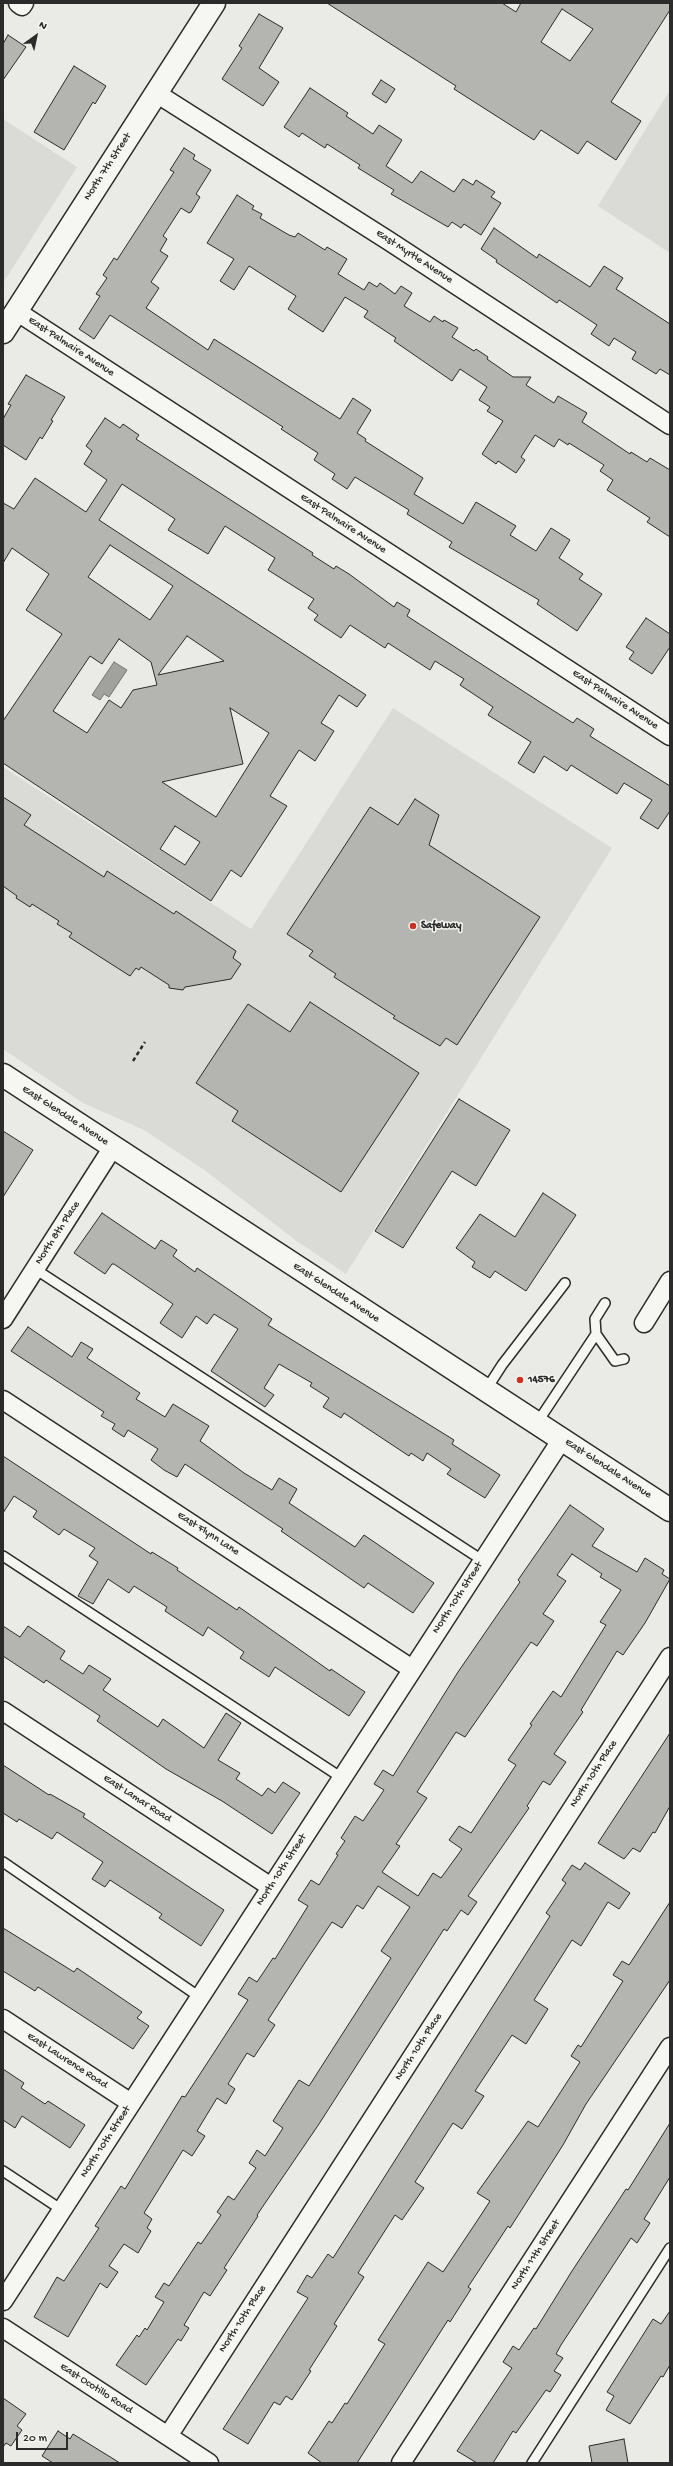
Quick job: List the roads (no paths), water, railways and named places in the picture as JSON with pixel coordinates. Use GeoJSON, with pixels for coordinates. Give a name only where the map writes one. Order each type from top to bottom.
{"type":"FeatureCollection","features":[{"type":"Feature","properties":{"kind":"main road","name":"North 7th Street"},"geometry":{"type":"LineString","coordinates":[[3,332],[214,3]]}},
{"type":"Feature","properties":{"kind":"main road","name":"East Glendale Avenue"},"geometry":{"type":"LineString","coordinates":[[3,1075],[670,1510]]}},
{"type":"Feature","properties":{"kind":"street","name":"East Myrtle Avenue"},"geometry":{"type":"LineString","coordinates":[[156,92],[389,241],[670,425]]}},
{"type":"Feature","properties":{"kind":"street","name":"East Palmaire Avenue"},"geometry":{"type":"LineString","coordinates":[[16,311],[670,735]]}},
{"type":"Feature","properties":{"kind":"street","name":"North 8th Place"},"geometry":{"type":"LineString","coordinates":[[3,1319],[113,1147]]}},
{"type":"Feature","properties":{"kind":"street"},"geometry":{"type":"LineString","coordinates":[[644,1323],[670,1280]]}},
{"type":"Feature","properties":{"kind":"street","name":"East Flynn Lane"},"geometry":{"type":"LineString","coordinates":[[3,1400],[412,1669]]}},
{"type":"Feature","properties":{"kind":"street","name":"North 10th Street"},"geometry":{"type":"LineString","coordinates":[[3,2301],[201,1998],[482,1560],[562,1439]]}},
{"type":"Feature","properties":{"kind":"street","name":"North 10th Place"},"geometry":{"type":"LineString","coordinates":[[168,2436],[670,1657]]}},
{"type":"Feature","properties":{"kind":"street","name":"East Lamar Road"},"geometry":{"type":"LineString","coordinates":[[3,1711],[271,1887]]}},
{"type":"Feature","properties":{"kind":"street","name":"East Lawrence Road"},"geometry":{"type":"LineString","coordinates":[[3,2019],[131,2103]]}},
{"type":"Feature","properties":{"kind":"street","name":"North 11th Street"},"geometry":{"type":"LineString","coordinates":[[401,2463],[670,2047]]}},
{"type":"Feature","properties":{"kind":"street","name":"East Ocotillo Road"},"geometry":{"type":"LineString","coordinates":[[3,2328],[209,2463]]}},
{"type":"Feature","properties":{"kind":"lane"},"geometry":{"type":"LineString","coordinates":[[35,1269],[482,1560]]}},
{"type":"Feature","properties":{"kind":"lane"},"geometry":{"type":"LineString","coordinates":[[486,1390],[502,1365],[565,1283]]}},
{"type":"Feature","properties":{"kind":"lane"},"geometry":{"type":"LineString","coordinates":[[605,1303],[595,1319],[596,1334],[616,1361],[624,1359]]}},
{"type":"Feature","properties":{"kind":"lane"},"geometry":{"type":"LineString","coordinates":[[537,1423],[596,1334]]}},
{"type":"Feature","properties":{"kind":"lane"},"geometry":{"type":"LineString","coordinates":[[3,1556],[342,1778]]}},
{"type":"Feature","properties":{"kind":"lane"},"geometry":{"type":"LineString","coordinates":[[3,1862],[201,1998]]}},
{"type":"Feature","properties":{"kind":"lane"},"geometry":{"type":"LineString","coordinates":[[3,2171],[62,2210]]}},
{"type":"Feature","properties":{"kind":"lane"},"geometry":{"type":"LineString","coordinates":[[532,2463],[670,2248]]}},
{"type":"Feature","properties":{"kind":"place","name":"Safeway"},"geometry":{"type":"Point","coordinates":[413,926]}},
{"type":"Feature","properties":{"kind":"place","name":"14576"},"geometry":{"type":"Point","coordinates":[520,1380]}}]}
